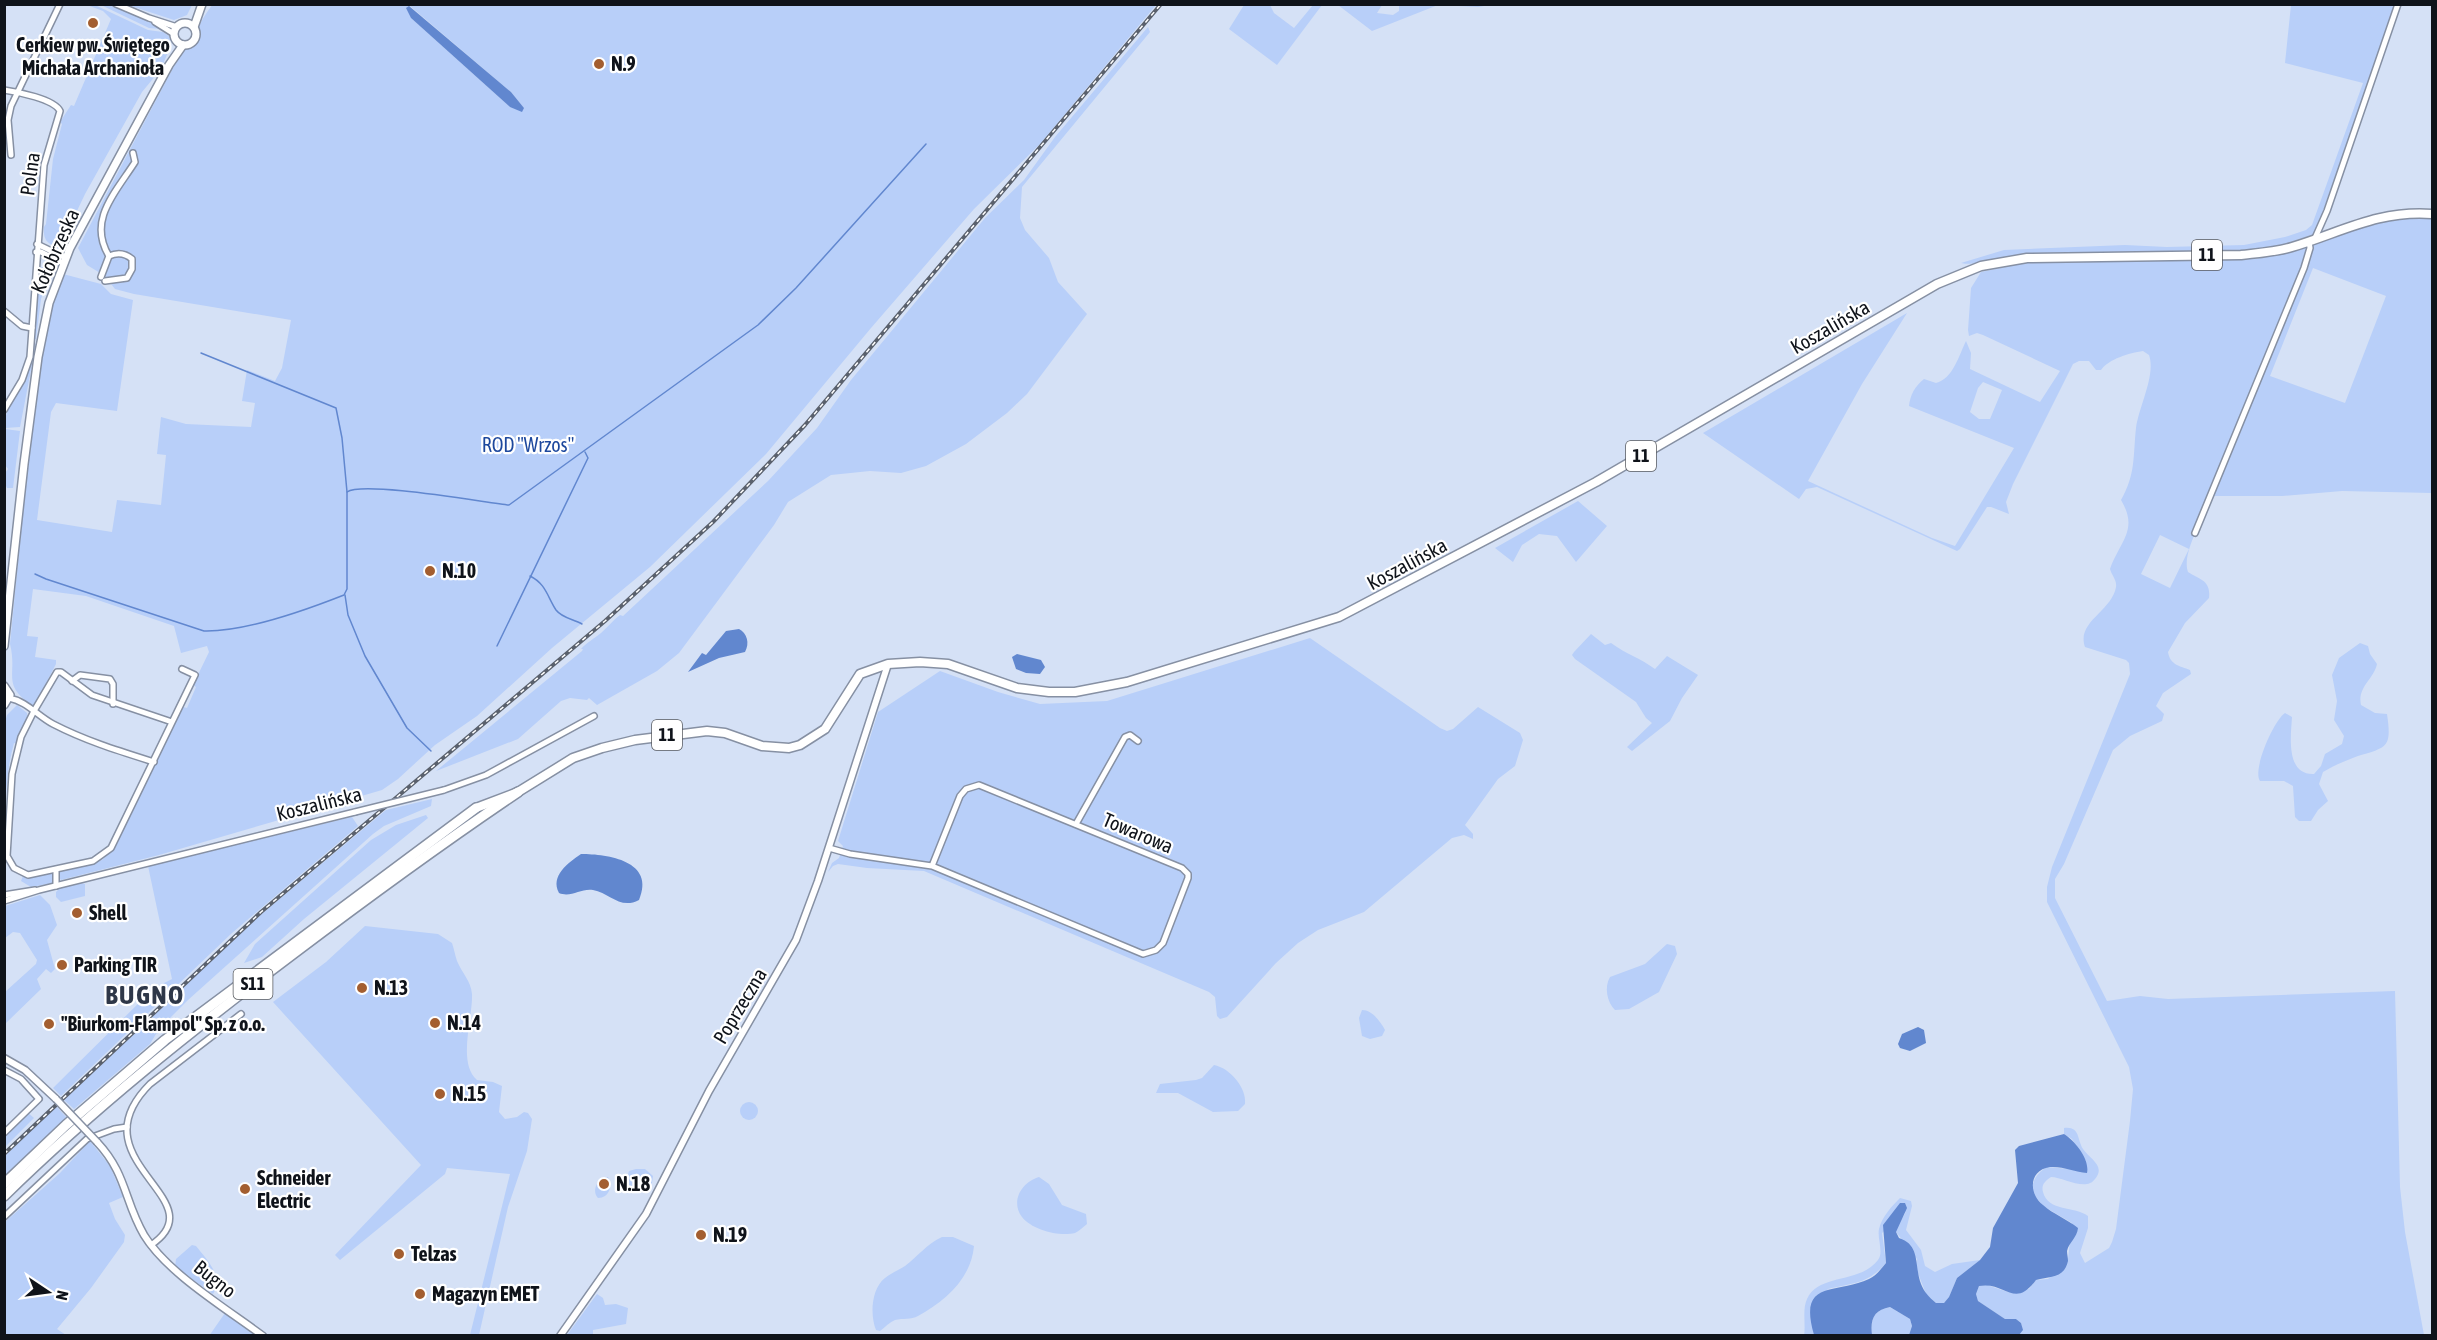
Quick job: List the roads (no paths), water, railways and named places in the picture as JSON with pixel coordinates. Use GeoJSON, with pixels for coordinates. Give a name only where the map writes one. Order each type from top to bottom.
{"type":"FeatureCollection","features":[{"type":"Feature","properties":{"kind":"highway","name":"11"},"geometry":{"type":"LineString","coordinates":[[2312,240],[2375,217],[2433,214]]}},
{"type":"Feature","properties":{"kind":"highway","name":"Koszalińska"},"geometry":{"type":"LineString","coordinates":[[888,664],[941,663],[1017,688],[1049,692],[1075,692],[1127,682],[1339,617],[1596,482],[1956,275],[1981,266],[2011,260],[2051,257],[2241,255],[2273,251],[2312,240]]}},
{"type":"Feature","properties":{"kind":"highway","name":"11"},"geometry":{"type":"LineString","coordinates":[[476,808],[518,792],[573,758],[602,747],[635,740],[707,731],[732,735],[762,746],[789,748],[800,745],[825,729],[860,674],[888,664]]}},
{"type":"Feature","properties":{"kind":"highway","name":"S11"},"geometry":{"type":"LineString","coordinates":[[4,1196],[95,1111],[198,1025],[442,844],[518,792]]}},
{"type":"Feature","properties":{"kind":"highway","name":"S11"},"geometry":{"type":"LineString","coordinates":[[4,1184],[66,1125],[165,1040],[476,808]]}},
{"type":"Feature","properties":{"kind":"main road"},"geometry":{"type":"LineString","coordinates":[[191,25],[196,33],[196,39],[189,45],[180,44],[175,30],[191,25],[202,4]]}},
{"type":"Feature","properties":{"kind":"main road","name":"Kołobrzeska"},"geometry":{"type":"LineString","coordinates":[[4,646],[38,357],[49,303],[65,260],[180,44]]}},
{"type":"Feature","properties":{"kind":"main road"},"geometry":{"type":"LineString","coordinates":[[4,705],[9,698],[9,691],[5,686]]}},
{"type":"Feature","properties":{"kind":"street"},"geometry":{"type":"LineString","coordinates":[[11,155],[9,114],[60,4]]}},
{"type":"Feature","properties":{"kind":"street"},"geometry":{"type":"LineString","coordinates":[[116,4],[175,30]]}},
{"type":"Feature","properties":{"kind":"street"},"geometry":{"type":"LineString","coordinates":[[2195,533],[2304,268],[2312,240],[2327,211],[2398,4]]}},
{"type":"Feature","properties":{"kind":"street"},"geometry":{"type":"LineString","coordinates":[[4,90],[18,92]]}},
{"type":"Feature","properties":{"kind":"street","name":"Polna"},"geometry":{"type":"LineString","coordinates":[[4,410],[27,368],[45,160],[60,109],[51,103],[18,92]]}},
{"type":"Feature","properties":{"kind":"street"},"geometry":{"type":"LineString","coordinates":[[109,256],[125,255],[132,259],[133,266],[127,278],[103,279],[109,256],[100,233],[101,220],[135,162],[134,153]]}},
{"type":"Feature","properties":{"kind":"street"},"geometry":{"type":"LineString","coordinates":[[37,244],[65,260]]}},
{"type":"Feature","properties":{"kind":"street"},"geometry":{"type":"LineString","coordinates":[[36,252],[65,260]]}},
{"type":"Feature","properties":{"kind":"street"},"geometry":{"type":"LineString","coordinates":[[5,312],[24,327],[32,328]]}},
{"type":"Feature","properties":{"kind":"street","name":"Poprzeczna"},"geometry":{"type":"LineString","coordinates":[[560,1335],[646,1214],[709,1091],[787,959],[808,912],[888,664]]}},
{"type":"Feature","properties":{"kind":"street"},"geometry":{"type":"LineString","coordinates":[[172,722],[113,704],[89,693],[61,672],[57,672],[21,737],[13,767],[7,856],[12,866],[22,874],[32,875],[93,861],[108,851],[154,762],[195,675],[182,669]]}},
{"type":"Feature","properties":{"kind":"street"},"geometry":{"type":"LineString","coordinates":[[72,681],[80,675],[110,680],[113,684],[113,704]]}},
{"type":"Feature","properties":{"kind":"street"},"geometry":{"type":"LineString","coordinates":[[9,698],[19,701],[51,723],[91,742],[154,762]]}},
{"type":"Feature","properties":{"kind":"street","name":"Koszalińska"},"geometry":{"type":"LineString","coordinates":[[4,901],[39,890],[444,790],[486,776],[594,716]]}},
{"type":"Feature","properties":{"kind":"street","name":"Towarowa"},"geometry":{"type":"LineString","coordinates":[[1076,824],[1125,737],[1131,735],[1138,741]]}},
{"type":"Feature","properties":{"kind":"street","name":"Towarowa"},"geometry":{"type":"LineString","coordinates":[[971,786],[987,786],[1076,824],[1182,868],[1188,874],[1188,882],[1163,943],[1152,952],[1143,954],[1134,951],[932,866],[960,796],[971,786]]}},
{"type":"Feature","properties":{"kind":"street"},"geometry":{"type":"LineString","coordinates":[[829,848],[850,854],[932,866]]}},
{"type":"Feature","properties":{"kind":"street"},"geometry":{"type":"LineString","coordinates":[[56,870],[56,886]]}},
{"type":"Feature","properties":{"kind":"street","name":"Koszalińska"},"geometry":{"type":"LineString","coordinates":[[4,895],[39,890]]}},
{"type":"Feature","properties":{"kind":"street"},"geometry":{"type":"LineString","coordinates":[[4,1058],[25,1070],[107,1152],[120,1174],[135,1216],[151,1245],[165,1233],[170,1213],[163,1196],[131,1154],[127,1127],[130,1111],[134,1102],[150,1084],[241,1014]]}},
{"type":"Feature","properties":{"kind":"street"},"geometry":{"type":"LineString","coordinates":[[4,1070],[25,1083],[38,1097],[36,1102],[4,1132]]}},
{"type":"Feature","properties":{"kind":"street"},"geometry":{"type":"LineString","coordinates":[[4,1217],[87,1139],[114,1129],[127,1127]]}},
{"type":"Feature","properties":{"kind":"street","name":"Bugno"},"geometry":{"type":"LineString","coordinates":[[151,1245],[189,1280],[263,1335]]}},
{"type":"Feature","properties":{"kind":"water"},"geometry":{"type":"Polygon","coordinates":[[[409,6],[511,92],[524,108],[522,112],[510,107],[411,18],[406,8],[409,6]]]}},
{"type":"Feature","properties":{"kind":"water"},"geometry":{"type":"Polygon","coordinates":[[[739,629],[747,639],[745,652],[719,658],[688,672],[702,653],[706,655],[726,631],[739,629]]]}},
{"type":"Feature","properties":{"kind":"water"},"geometry":{"type":"Polygon","coordinates":[[[1017,654],[1041,660],[1045,667],[1040,674],[1026,673],[1016,669],[1012,657],[1017,654]]]}},
{"type":"Feature","properties":{"kind":"water"},"geometry":{"type":"Polygon","coordinates":[[[581,854],[616,858],[635,868],[641,876],[642,887],[639,900],[632,903],[621,902],[593,890],[559,893],[557,881],[562,870],[581,854]]]}},
{"type":"Feature","properties":{"kind":"water"},"geometry":{"type":"Polygon","coordinates":[[[1918,1027],[1924,1030],[1926,1043],[1910,1051],[1900,1048],[1898,1044],[1902,1034],[1918,1027]]]}},
{"type":"Feature","properties":{"kind":"water"},"geometry":{"type":"Polygon","coordinates":[[[2064,1134],[2081,1151],[2086,1162],[2087,1173],[2050,1167],[2038,1173],[2033,1188],[2043,1205],[2078,1228],[2067,1251],[2066,1267],[2056,1276],[2036,1280],[2022,1293],[2015,1294],[1996,1287],[1979,1286],[1976,1294],[1978,1301],[2005,1319],[2016,1319],[2021,1323],[2023,1330],[2019,1335],[1909,1335],[1912,1326],[1910,1319],[1890,1307],[1880,1310],[1874,1316],[1872,1335],[1814,1335],[1810,1317],[1811,1305],[1815,1297],[1822,1292],[1869,1279],[1886,1263],[1883,1225],[1900,1203],[1905,1203],[1907,1208],[1896,1232],[1899,1238],[1906,1241],[1914,1251],[1919,1277],[1925,1292],[1936,1303],[1944,1303],[1957,1278],[1980,1260],[1990,1247],[1993,1228],[2018,1183],[2015,1150],[2019,1146],[2064,1134]]]}},
{"type":"Feature","properties":{"kind":"waterway"},"geometry":{"type":"LineString","coordinates":[[35,574],[204,631],[256,624],[344,595],[347,589],[347,492],[357,489],[398,490],[509,505],[758,325],[796,288],[926,144]]}},
{"type":"Feature","properties":{"kind":"waterway"},"geometry":{"type":"LineString","coordinates":[[201,353],[336,408],[342,438],[347,492]]}},
{"type":"Feature","properties":{"kind":"waterway"},"geometry":{"type":"LineString","coordinates":[[497,646],[588,458],[585,452]]}},
{"type":"Feature","properties":{"kind":"waterway"},"geometry":{"type":"LineString","coordinates":[[530,576],[543,587],[558,613],[582,624]]}},
{"type":"Feature","properties":{"kind":"waterway"},"geometry":{"type":"LineString","coordinates":[[345,595],[348,615],[365,656],[407,728],[431,751]]}},
{"type":"Feature","properties":{"kind":"railway"},"geometry":{"type":"LineString","coordinates":[[4,1154],[261,912],[605,621],[713,522],[805,425],[1161,4]]}},
{"type":"Feature","properties":{"kind":"place","name":"Cerkiew pw. Świętego Michała Archanioła"},"geometry":{"type":"Point","coordinates":[93,23]}},
{"type":"Feature","properties":{"kind":"place","name":"N.9"},"geometry":{"type":"Point","coordinates":[599,64]}},
{"type":"Feature","properties":{"kind":"place","name":"N.10"},"geometry":{"type":"Point","coordinates":[430,571]}},
{"type":"Feature","properties":{"kind":"place","name":"Shell"},"geometry":{"type":"Point","coordinates":[77,913]}},
{"type":"Feature","properties":{"kind":"place","name":"Parking TIR"},"geometry":{"type":"Point","coordinates":[62,965]}},
{"type":"Feature","properties":{"kind":"place","name":"N.13"},"geometry":{"type":"Point","coordinates":[362,988]}},
{"type":"Feature","properties":{"kind":"place","name":"N.14"},"geometry":{"type":"Point","coordinates":[435,1023]}},
{"type":"Feature","properties":{"kind":"place","name":"\"Biurkom-Flampol\" Sp. z o.o."},"geometry":{"type":"Point","coordinates":[49,1024]}},
{"type":"Feature","properties":{"kind":"place","name":"N.15"},"geometry":{"type":"Point","coordinates":[440,1094]}},
{"type":"Feature","properties":{"kind":"place","name":"N.18"},"geometry":{"type":"Point","coordinates":[604,1184]}},
{"type":"Feature","properties":{"kind":"place","name":"Schneider Electric"},"geometry":{"type":"Point","coordinates":[245,1189]}},
{"type":"Feature","properties":{"kind":"place","name":"N.19"},"geometry":{"type":"Point","coordinates":[701,1235]}},
{"type":"Feature","properties":{"kind":"place","name":"Telzas"},"geometry":{"type":"Point","coordinates":[399,1254]}},
{"type":"Feature","properties":{"kind":"place","name":"Magazyn EMET"},"geometry":{"type":"Point","coordinates":[420,1294]}},
{"type":"Feature","properties":{"kind":"district","name":"BUGNO"},"geometry":{"type":"Point","coordinates":[145,995]}},
{"type":"Feature","properties":{"kind":"park label","name":"ROD \"Wrzos\""},"geometry":{"type":"Point","coordinates":[528,445]}}]}
